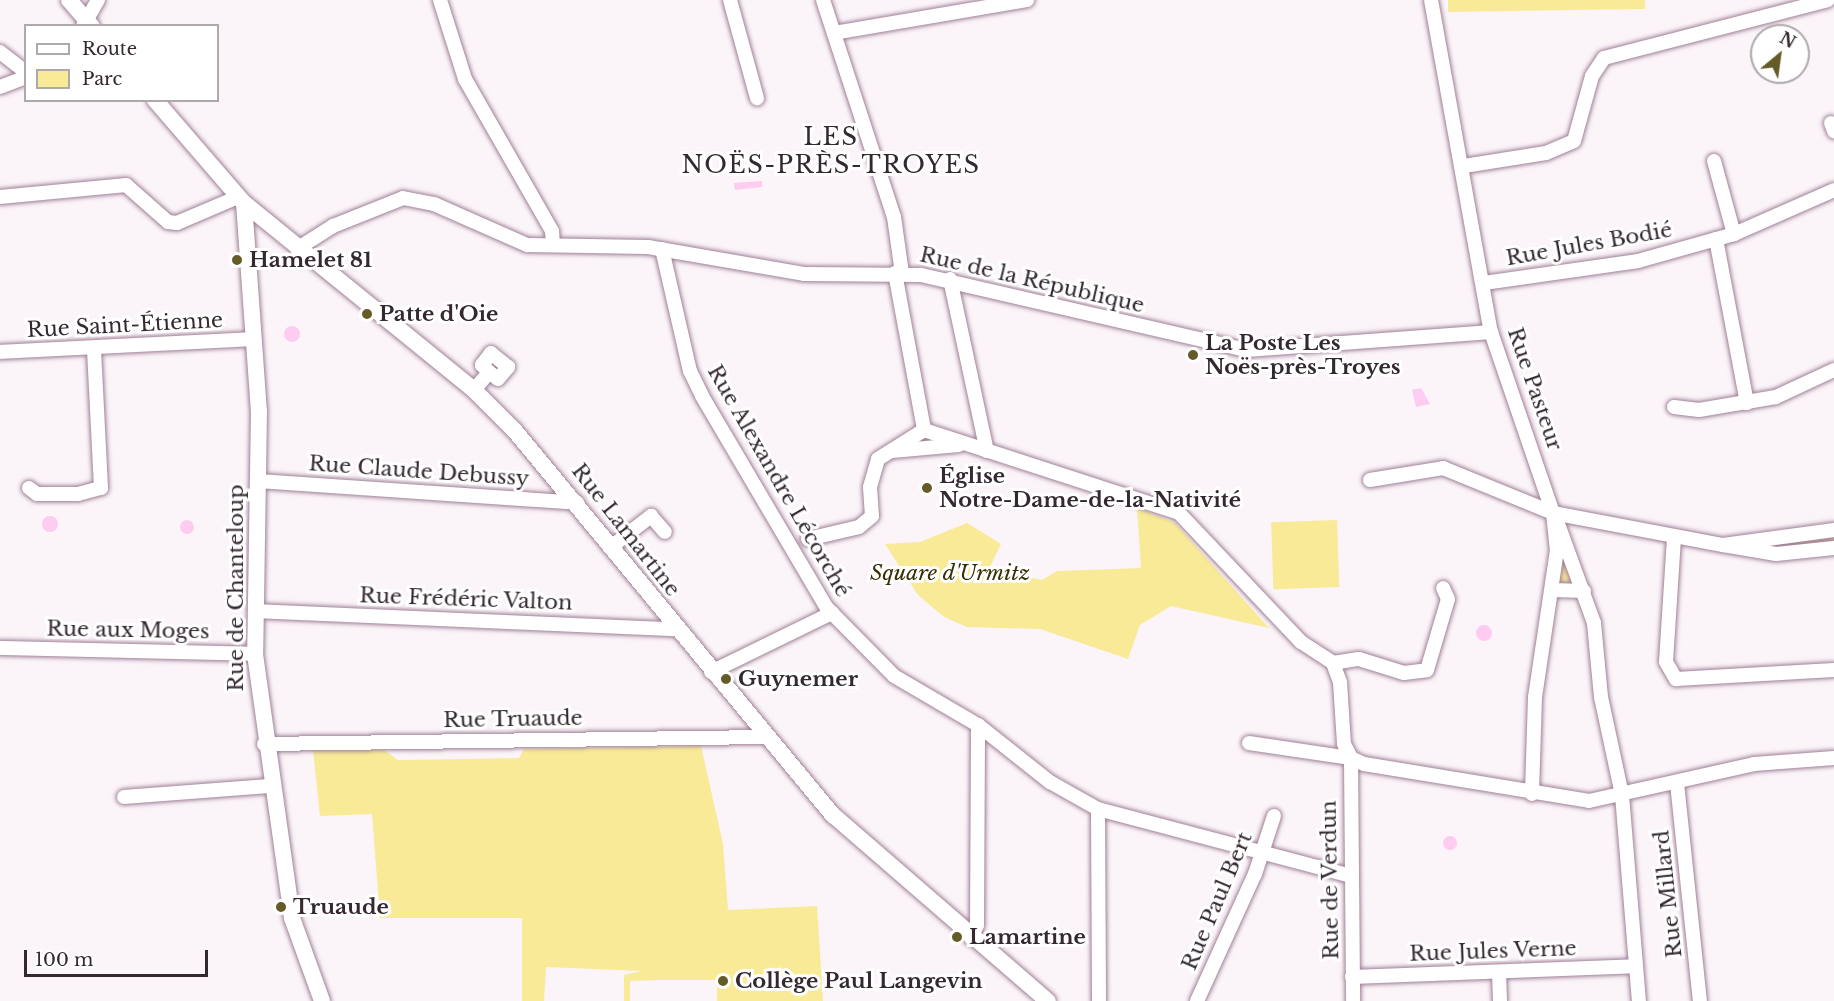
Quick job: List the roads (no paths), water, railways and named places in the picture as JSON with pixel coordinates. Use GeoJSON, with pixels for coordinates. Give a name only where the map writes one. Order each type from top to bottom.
{"type":"FeatureCollection","features":[{"type":"Feature","properties":{"kind":"street"},"geometry":{"type":"LineString","coordinates":[[69,0],[88,24],[98,0]]}},
{"type":"Feature","properties":{"kind":"street"},"geometry":{"type":"LineString","coordinates":[[440,0],[465,80],[552,231],[553,244]]}},
{"type":"Feature","properties":{"kind":"street"},"geometry":{"type":"LineString","coordinates":[[730,0],[757,98]]}},
{"type":"Feature","properties":{"kind":"street"},"geometry":{"type":"LineString","coordinates":[[823,0],[894,217],[899,273],[928,433],[924,451]]}},
{"type":"Feature","properties":{"kind":"street"},"geometry":{"type":"LineString","coordinates":[[834,33],[1027,0]]}},
{"type":"Feature","properties":{"kind":"street","name":"Rue Pasteur"},"geometry":{"type":"LineString","coordinates":[[1431,0],[1464,166],[1491,332],[1553,513],[1553,590],[1534,698],[1532,794]]}},
{"type":"Feature","properties":{"kind":"street"},"geometry":{"type":"LineString","coordinates":[[1464,166],[1546,153],[1574,141],[1592,76],[1604,58],[1828,0]]}},
{"type":"Feature","properties":{"kind":"street"},"geometry":{"type":"LineString","coordinates":[[0,52],[24,70]]}},
{"type":"Feature","properties":{"kind":"street"},"geometry":{"type":"LineString","coordinates":[[0,87],[24,78]]}},
{"type":"Feature","properties":{"kind":"street","name":"Rue Lamartine"},"geometry":{"type":"LineString","coordinates":[[157,102],[241,200],[297,249],[474,390],[577,503],[763,737],[863,845],[1048,1001]]}},
{"type":"Feature","properties":{"kind":"street"},"geometry":{"type":"LineString","coordinates":[[1714,161],[1734,234]]}},
{"type":"Feature","properties":{"kind":"street"},"geometry":{"type":"LineString","coordinates":[[0,197],[126,185],[168,222],[177,223],[241,200]]}},
{"type":"Feature","properties":{"kind":"street","name":"Rue Jules Bodié"},"geometry":{"type":"LineString","coordinates":[[1484,283],[1638,261],[1734,234],[1834,190]]}},
{"type":"Feature","properties":{"kind":"street","name":"Rue de la République"},"geometry":{"type":"LineString","coordinates":[[297,249],[333,226],[403,198],[434,204],[509,241],[662,249],[804,274],[899,273],[950,279],[1247,350],[1491,332]]}},
{"type":"Feature","properties":{"kind":"street","name":"Rue de Chanteloup"},"geometry":{"type":"LineString","coordinates":[[241,200],[253,339],[258,481],[255,654],[264,744],[292,918],[322,1001]]}},
{"type":"Feature","properties":{"kind":"street"},"geometry":{"type":"LineString","coordinates":[[1716,240],[1747,403]]}},
{"type":"Feature","properties":{"kind":"street","name":"Rue Alexandre Lécorché"},"geometry":{"type":"LineString","coordinates":[[662,249],[694,379],[831,613],[894,676],[978,725],[1050,782],[1098,809],[1347,875]]}},
{"type":"Feature","properties":{"kind":"street"},"geometry":{"type":"LineString","coordinates":[[950,279],[987,451]]}},
{"type":"Feature","properties":{"kind":"street","name":"Rue Saint-Étienne"},"geometry":{"type":"LineString","coordinates":[[0,352],[253,339]]}},
{"type":"Feature","properties":{"kind":"street"},"geometry":{"type":"LineString","coordinates":[[29,488],[37,494],[78,494],[101,488],[94,348]]}},
{"type":"Feature","properties":{"kind":"street"},"geometry":{"type":"LineString","coordinates":[[1674,407],[1747,403],[1776,397],[1834,370]]}},
{"type":"Feature","properties":{"kind":"street"},"geometry":{"type":"LineString","coordinates":[[474,390],[489,372]]}},
{"type":"Feature","properties":{"kind":"street"},"geometry":{"type":"LineString","coordinates":[[808,539],[859,527],[872,516],[873,473],[878,459],[928,433],[1179,513],[1301,642],[1333,663],[1340,682],[1340,733],[1350,758]]}},
{"type":"Feature","properties":{"kind":"street"},"geometry":{"type":"LineString","coordinates":[[890,451],[924,451],[963,444]]}},
{"type":"Feature","properties":{"kind":"street"},"geometry":{"type":"LineString","coordinates":[[1370,480],[1443,468],[1553,513],[1674,538],[1776,554],[1834,548]]}},
{"type":"Feature","properties":{"kind":"street","name":"Rue Claude Debussy"},"geometry":{"type":"LineString","coordinates":[[258,481],[577,503]]}},
{"type":"Feature","properties":{"kind":"street"},"geometry":{"type":"LineString","coordinates":[[1553,513],[1584,591],[1622,795],[1639,1001]]}},
{"type":"Feature","properties":{"kind":"street"},"geometry":{"type":"LineString","coordinates":[[611,547],[651,516],[666,532]]}},
{"type":"Feature","properties":{"kind":"street"},"geometry":{"type":"LineString","coordinates":[[1723,544],[1834,530]]}},
{"type":"Feature","properties":{"kind":"street"},"geometry":{"type":"LineString","coordinates":[[1674,538],[1666,662],[1676,679],[1834,670]]}},
{"type":"Feature","properties":{"kind":"street"},"geometry":{"type":"LineString","coordinates":[[1333,663],[1343,658],[1404,673],[1427,670],[1448,599],[1443,588]]}},
{"type":"Feature","properties":{"kind":"street"},"geometry":{"type":"LineString","coordinates":[[1553,590],[1584,591]]}},
{"type":"Feature","properties":{"kind":"street","name":"Rue Frédéric Valton"},"geometry":{"type":"LineString","coordinates":[[255,611],[675,629]]}},
{"type":"Feature","properties":{"kind":"street"},"geometry":{"type":"LineString","coordinates":[[711,672],[831,613]]}},
{"type":"Feature","properties":{"kind":"street","name":"Rue aux Moges"},"geometry":{"type":"LineString","coordinates":[[0,648],[255,654]]}},
{"type":"Feature","properties":{"kind":"street"},"geometry":{"type":"LineString","coordinates":[[971,938],[977,925],[978,725]]}},
{"type":"Feature","properties":{"kind":"street","name":"Rue Truaude"},"geometry":{"type":"LineString","coordinates":[[264,744],[763,737]]}},
{"type":"Feature","properties":{"kind":"street"},"geometry":{"type":"LineString","coordinates":[[1249,743],[1350,758],[1532,794],[1589,801],[1754,764],[1834,758]]}},
{"type":"Feature","properties":{"kind":"street","name":"Rue de Verdun"},"geometry":{"type":"LineString","coordinates":[[1350,758],[1347,875],[1353,1001]]}},
{"type":"Feature","properties":{"kind":"street","name":"Rue Millard"},"geometry":{"type":"LineString","coordinates":[[1677,783],[1700,1001]]}},
{"type":"Feature","properties":{"kind":"street"},"geometry":{"type":"LineString","coordinates":[[124,797],[269,786]]}},
{"type":"Feature","properties":{"kind":"street"},"geometry":{"type":"LineString","coordinates":[[1098,809],[1099,1001]]}},
{"type":"Feature","properties":{"kind":"street","name":"Rue Paul Bert"},"geometry":{"type":"LineString","coordinates":[[1197,1001],[1263,854],[1274,816]]}},
{"type":"Feature","properties":{"kind":"street","name":"Rue Jules Verne"},"geometry":{"type":"LineString","coordinates":[[1352,977],[1635,966]]}},
{"type":"Feature","properties":{"kind":"street"},"geometry":{"type":"LineString","coordinates":[[1499,972],[1500,1001]]}},
{"type":"Feature","properties":{"kind":"place","name":"Hamelet 81"},"geometry":{"type":"Point","coordinates":[237,260]}},
{"type":"Feature","properties":{"kind":"place","name":"Patte d'Oie"},"geometry":{"type":"Point","coordinates":[367,314]}},
{"type":"Feature","properties":{"kind":"place","name":"La Poste Les Noës-près-Troyes"},"geometry":{"type":"Point","coordinates":[1193,355]}},
{"type":"Feature","properties":{"kind":"place","name":"Église Notre-Dame-de-la-Nativité"},"geometry":{"type":"Point","coordinates":[927,488]}},
{"type":"Feature","properties":{"kind":"place","name":"Guynemer"},"geometry":{"type":"Point","coordinates":[726,679]}},
{"type":"Feature","properties":{"kind":"place","name":"Truaude"},"geometry":{"type":"Point","coordinates":[281,907]}},
{"type":"Feature","properties":{"kind":"place","name":"Lamartine"},"geometry":{"type":"Point","coordinates":[957,937]}},
{"type":"Feature","properties":{"kind":"place","name":"Collège Paul Langevin"},"geometry":{"type":"Point","coordinates":[723,981]}},
{"type":"Feature","properties":{"kind":"district","name":"LES NOËS-PRÈS-TROYES"},"geometry":{"type":"Point","coordinates":[831,151]}},
{"type":"Feature","properties":{"kind":"park label","name":"Square d'Urmitz"},"geometry":{"type":"Point","coordinates":[950,573]}}]}
